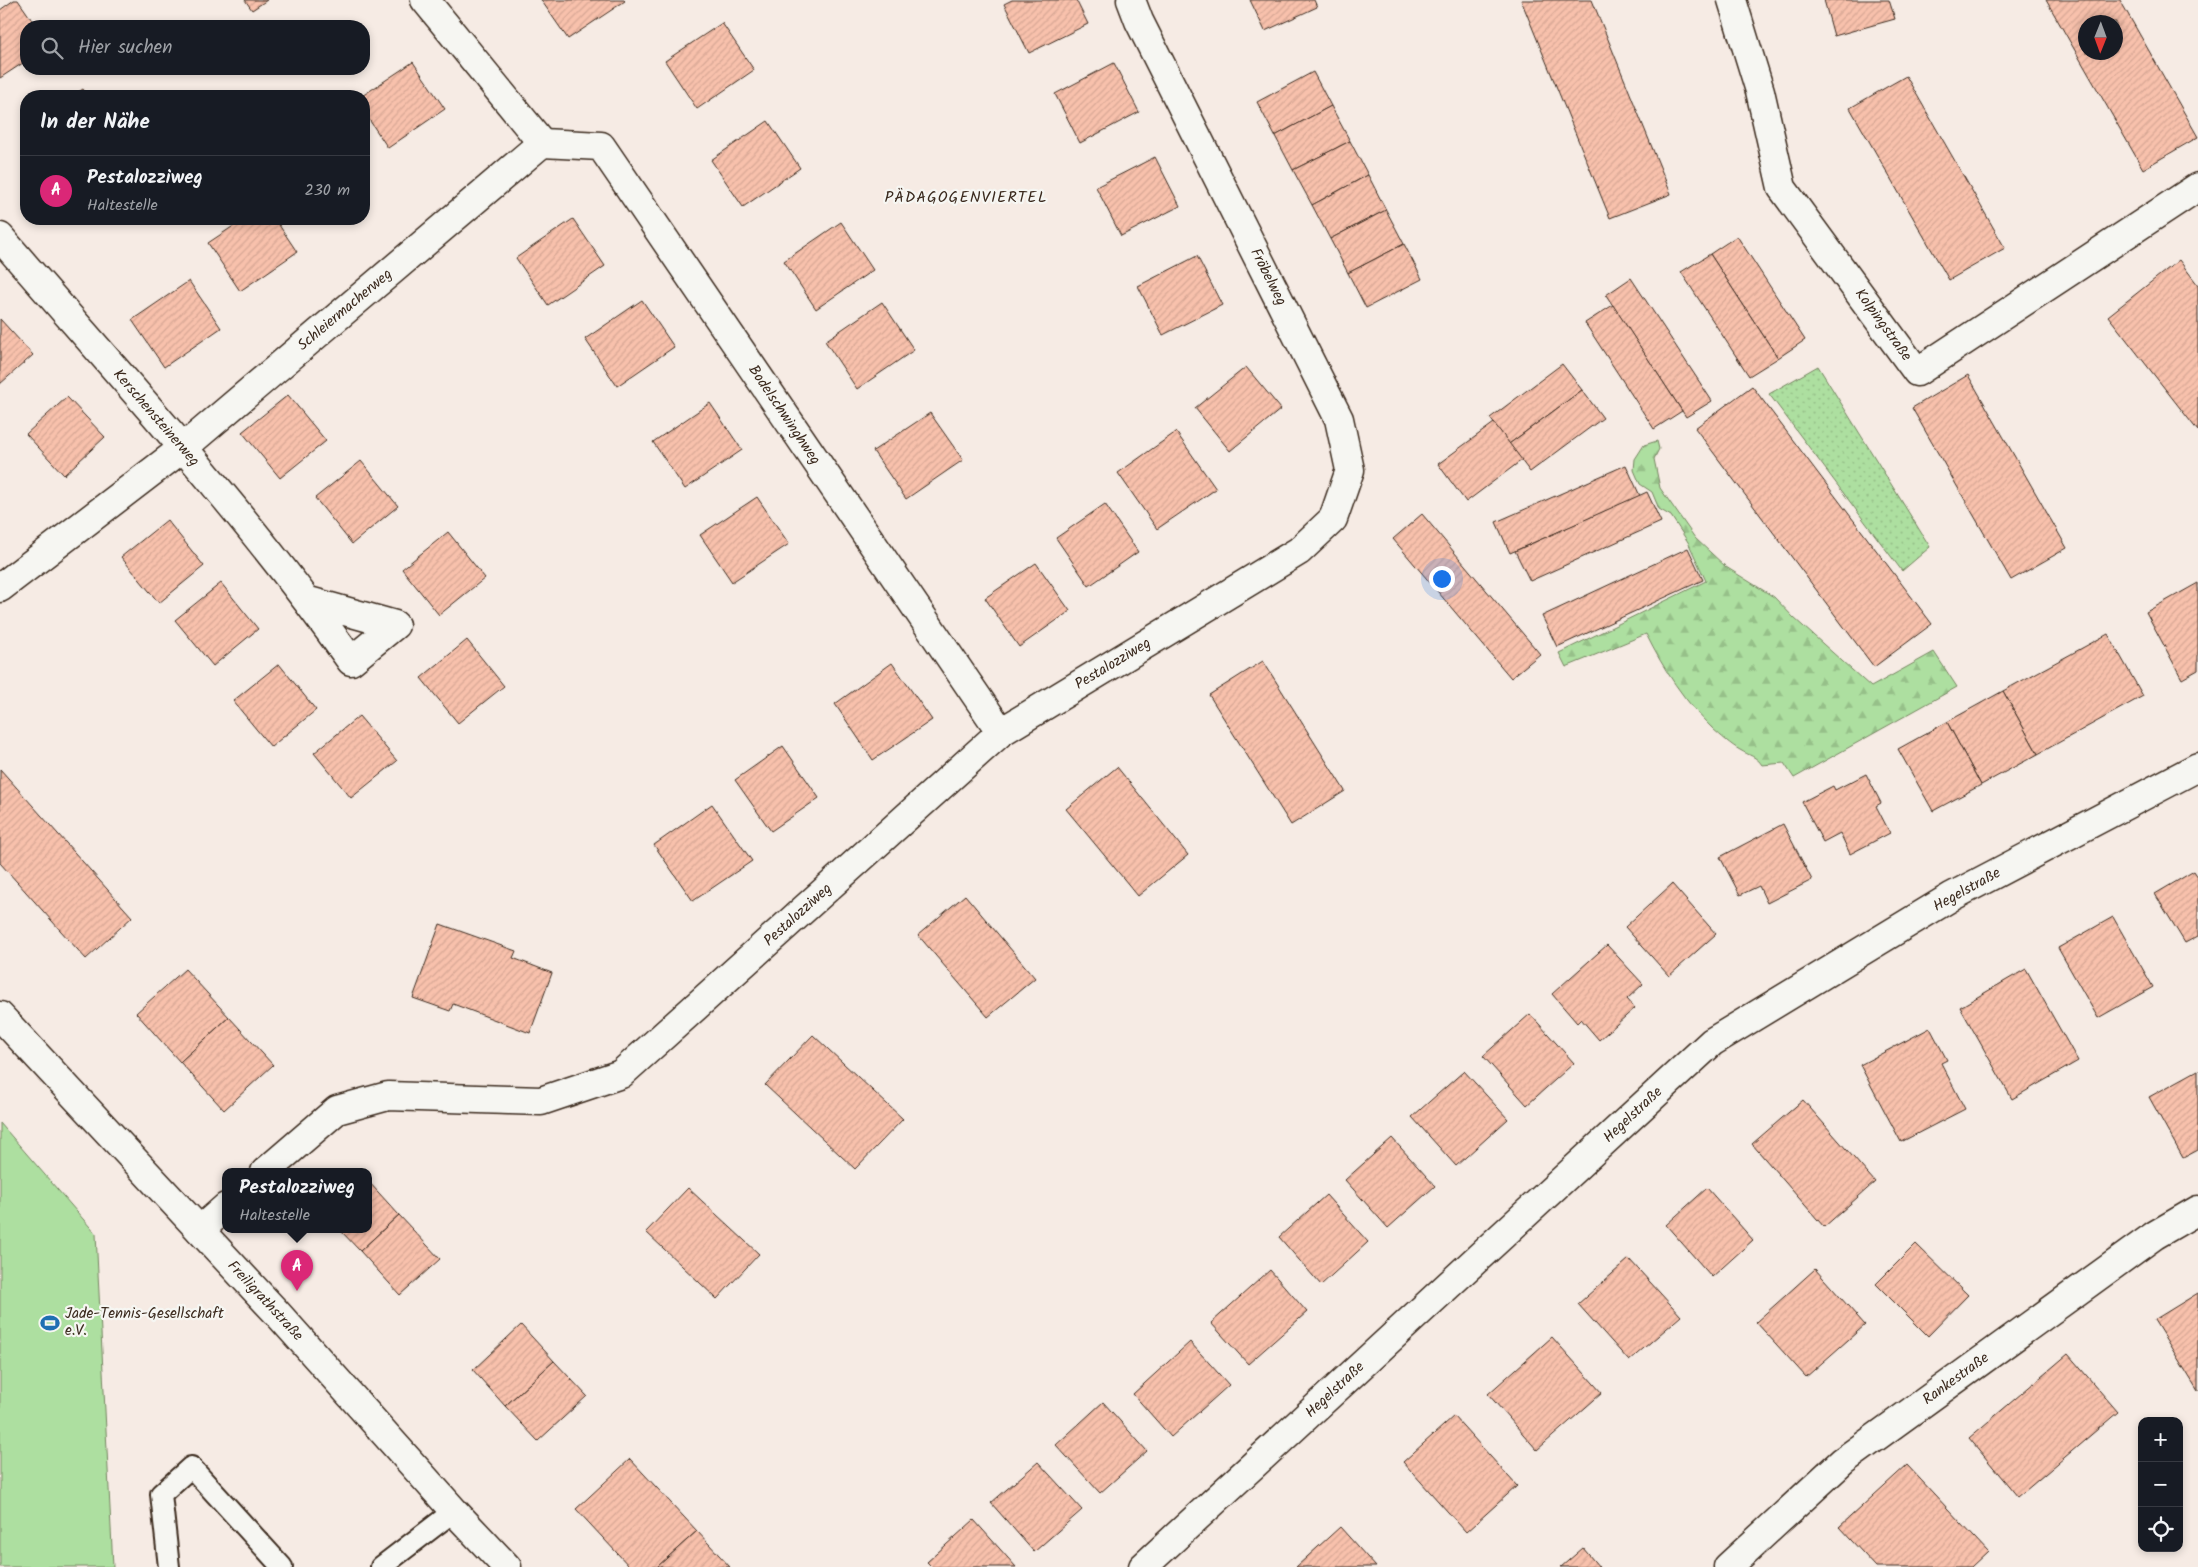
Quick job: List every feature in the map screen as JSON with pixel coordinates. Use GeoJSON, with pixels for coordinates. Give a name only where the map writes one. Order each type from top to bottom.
{"type":"FeatureCollection","features":[{"type":"Feature","properties":{"kind":"street"},"geometry":{"type":"LineString","coordinates":[[425,0],[542,143]]}},
{"type":"Feature","properties":{"kind":"street","name":"Fröbelweg"},"geometry":{"type":"LineString","coordinates":[[1131,0],[1139,21],[1339,419],[1350,470],[1333,520],[1299,551]]}},
{"type":"Feature","properties":{"kind":"street","name":"Kolpingstraße"},"geometry":{"type":"LineString","coordinates":[[1732,0],[1760,90],[1782,188],[1917,372],[2198,187]]}},
{"type":"Feature","properties":{"kind":"street","name":"Schleiermacherweg"},"geometry":{"type":"LineString","coordinates":[[0,588],[183,448],[542,143]]}},
{"type":"Feature","properties":{"kind":"street","name":"Bodelschwinghweg"},"geometry":{"type":"LineString","coordinates":[[542,143],[601,146],[1001,732]]}},
{"type":"Feature","properties":{"kind":"street","name":"Kerschensteinerweg"},"geometry":{"type":"LineString","coordinates":[[0,237],[183,448],[308,601]]}},
{"type":"Feature","properties":{"kind":"street","name":"Pestalozziweg"},"geometry":{"type":"LineString","coordinates":[[271,1168],[337,1110],[346,1107],[388,1096],[541,1101],[621,1074],[1001,732],[1299,551]]}},
{"type":"Feature","properties":{"kind":"street","name":"Hegelstraße"},"geometry":{"type":"LineString","coordinates":[[1160,1562],[1712,1042],[1951,897],[2198,767]]}},
{"type":"Feature","properties":{"kind":"street","name":"Freiligrathstraße"},"geometry":{"type":"LineString","coordinates":[[0,1016],[200,1230],[507,1567]]}},
{"type":"Feature","properties":{"kind":"street","name":"Rankestraße"},"geometry":{"type":"LineString","coordinates":[[1728,1567],[1843,1461],[2155,1235],[2198,1210]]}},
{"type":"Feature","properties":{"kind":"street"},"geometry":{"type":"LineString","coordinates":[[200,1230],[222,1211]]}},
{"type":"Feature","properties":{"kind":"lane"},"geometry":{"type":"LineString","coordinates":[[169,1567],[161,1494],[192,1467],[282,1567]]}},
{"type":"Feature","properties":{"kind":"lane"},"geometry":{"type":"LineString","coordinates":[[381,1567],[454,1511]]}},
{"type":"Feature","properties":{"kind":"green space"},"geometry":{"type":"Polygon","coordinates":[[[1818,366],[1930,547],[1902,571],[1769,394],[1818,366]]]}},
{"type":"Feature","properties":{"kind":"green space"},"geometry":{"type":"Polygon","coordinates":[[[1657,441],[1659,449],[1654,459],[1660,488],[1695,538],[1726,567],[1774,597],[1794,618],[1871,687],[1934,652],[1957,687],[1794,778],[1784,763],[1762,765],[1755,758],[1733,746],[1713,729],[1675,684],[1646,634],[1566,667],[1559,653],[1706,581],[1688,542],[1671,516],[1659,509],[1652,492],[1640,484],[1634,470],[1635,459],[1644,445],[1657,441]]]}},
{"type":"Feature","properties":{"kind":"green space","name":"Jade-Tennis-Gesellschaft e.V."},"geometry":{"type":"Polygon","coordinates":[[[0,1123],[96,1234],[113,1567],[0,1567],[0,1123]]]}},
{"type":"Feature","properties":{"kind":"building"},"geometry":{"type":"Polygon","coordinates":[[[14,0],[18,0],[32,20],[20,20],[20,65],[0,78],[0,10],[14,0]]]}},
{"type":"Feature","properties":{"kind":"building"},"geometry":{"type":"Polygon","coordinates":[[[245,0],[267,0],[252,10],[245,0]]]}},
{"type":"Feature","properties":{"kind":"building"},"geometry":{"type":"Polygon","coordinates":[[[541,0],[624,0],[625,1],[568,39],[541,0]]]}},
{"type":"Feature","properties":{"kind":"building"},"geometry":{"type":"Polygon","coordinates":[[[1012,0],[1076,0],[1088,24],[1029,53],[1004,4],[1012,0]]]}},
{"type":"Feature","properties":{"kind":"building"},"geometry":{"type":"Polygon","coordinates":[[[1250,0],[1314,0],[1317,7],[1265,31],[1250,0]]]}},
{"type":"Feature","properties":{"kind":"building"},"geometry":{"type":"Polygon","coordinates":[[[1521,0],[1592,0],[1671,194],[1610,218],[1521,0]]]}},
{"type":"Feature","properties":{"kind":"building"},"geometry":{"type":"Polygon","coordinates":[[[1824,0],[1889,0],[1895,19],[1834,36],[1824,0]]]}},
{"type":"Feature","properties":{"kind":"building"},"geometry":{"type":"Polygon","coordinates":[[[2046,0],[2120,0],[2198,137],[2143,169],[2080,60],[2123,60],[2123,15],[2078,15],[2078,56],[2046,0]]]}},
{"type":"Feature","properties":{"kind":"building"},"geometry":{"type":"Polygon","coordinates":[[[722,23],[754,70],[697,109],[665,61],[722,23]]]}},
{"type":"Feature","properties":{"kind":"building"},"geometry":{"type":"Polygon","coordinates":[[[413,62],[445,109],[388,148],[370,121],[370,91],[413,62]]]}},
{"type":"Feature","properties":{"kind":"building"},"geometry":{"type":"Polygon","coordinates":[[[1114,63],[1139,112],[1080,143],[1055,94],[1114,63]]]}},
{"type":"Feature","properties":{"kind":"building"},"geometry":{"type":"Polygon","coordinates":[[[1313,72],[1331,106],[1275,136],[1257,102],[1313,72]]]}},
{"type":"Feature","properties":{"kind":"building"},"geometry":{"type":"Polygon","coordinates":[[[1906,76],[2005,248],[1949,280],[1850,108],[1906,76]]]}},
{"type":"Feature","properties":{"kind":"building"},"geometry":{"type":"Polygon","coordinates":[[[1331,106],[1350,141],[1293,170],[1275,136],[1331,106]]]}},
{"type":"Feature","properties":{"kind":"building"},"geometry":{"type":"Polygon","coordinates":[[[768,121],[800,168],[743,207],[711,160],[768,121]]]}},
{"type":"Feature","properties":{"kind":"building"},"geometry":{"type":"Polygon","coordinates":[[[1350,141],[1368,175],[1312,205],[1293,170],[1350,141]]]}},
{"type":"Feature","properties":{"kind":"building"},"geometry":{"type":"Polygon","coordinates":[[[1155,157],[1180,206],[1121,236],[1096,187],[1155,157]]]}},
{"type":"Feature","properties":{"kind":"building"},"geometry":{"type":"Polygon","coordinates":[[[1368,175],[1386,210],[1330,239],[1312,205],[1368,175]]]}},
{"type":"Feature","properties":{"kind":"building"},"geometry":{"type":"Polygon","coordinates":[[[1386,210],[1404,244],[1348,273],[1330,239],[1386,210]]]}},
{"type":"Feature","properties":{"kind":"building"},"geometry":{"type":"Polygon","coordinates":[[[573,219],[605,266],[548,305],[516,258],[573,219]]]}},
{"type":"Feature","properties":{"kind":"building"},"geometry":{"type":"Polygon","coordinates":[[[841,222],[873,270],[816,309],[784,261],[841,222]]]}},
{"type":"Feature","properties":{"kind":"building"},"geometry":{"type":"Polygon","coordinates":[[[235,225],[279,225],[297,252],[240,291],[208,243],[235,225]]]}},
{"type":"Feature","properties":{"kind":"building"},"geometry":{"type":"Polygon","coordinates":[[[1737,236],[1805,340],[1778,358],[1710,254],[1737,236]]]}},
{"type":"Feature","properties":{"kind":"building"},"geometry":{"type":"Polygon","coordinates":[[[1404,244],[1422,279],[1366,308],[1348,273],[1404,244]]]}},
{"type":"Feature","properties":{"kind":"building"},"geometry":{"type":"Polygon","coordinates":[[[1710,254],[1778,358],[1749,376],[1681,272],[1710,254]]]}},
{"type":"Feature","properties":{"kind":"building"},"geometry":{"type":"Polygon","coordinates":[[[1197,256],[1222,305],[1163,335],[1138,286],[1197,256]]]}},
{"type":"Feature","properties":{"kind":"building"},"geometry":{"type":"Polygon","coordinates":[[[2179,260],[2198,285],[2198,431],[2108,316],[2179,260]]]}},
{"type":"Feature","properties":{"kind":"building"},"geometry":{"type":"Polygon","coordinates":[[[1631,278],[1712,401],[1686,417],[1606,295],[1631,278]]]}},
{"type":"Feature","properties":{"kind":"building"},"geometry":{"type":"Polygon","coordinates":[[[189,281],[221,328],[164,367],[132,320],[189,281]]]}},
{"type":"Feature","properties":{"kind":"building"},"geometry":{"type":"Polygon","coordinates":[[[642,300],[674,347],[617,386],[585,339],[642,300]]]}},
{"type":"Feature","properties":{"kind":"building"},"geometry":{"type":"Polygon","coordinates":[[[882,302],[914,350],[857,389],[825,341],[882,302]]]}},
{"type":"Feature","properties":{"kind":"building"},"geometry":{"type":"Polygon","coordinates":[[[1613,305],[1682,411],[1654,429],[1585,323],[1613,305]]]}},
{"type":"Feature","properties":{"kind":"building"},"geometry":{"type":"Polygon","coordinates":[[[0,319],[33,355],[0,384],[0,319]]]}},
{"type":"Feature","properties":{"kind":"building"},"geometry":{"type":"Polygon","coordinates":[[[1562,364],[1582,390],[1509,444],[1490,418],[1562,364]]]}},
{"type":"Feature","properties":{"kind":"building"},"geometry":{"type":"Polygon","coordinates":[[[1246,367],[1281,409],[1230,451],[1195,408],[1246,367]]]}},
{"type":"Feature","properties":{"kind":"building"},"geometry":{"type":"Polygon","coordinates":[[[1968,375],[2067,548],[2011,580],[1912,408],[1968,375]]]}},
{"type":"Feature","properties":{"kind":"building"},"geometry":{"type":"Polygon","coordinates":[[[1752,386],[1932,624],[1874,667],[1695,428],[1752,386]]]}},
{"type":"Feature","properties":{"kind":"building"},"geometry":{"type":"Polygon","coordinates":[[[1582,390],[1603,418],[1530,472],[1509,444],[1582,390]]]}},
{"type":"Feature","properties":{"kind":"building"},"geometry":{"type":"Polygon","coordinates":[[[288,395],[326,441],[280,478],[242,432],[288,395]]]}},
{"type":"Feature","properties":{"kind":"building"},"geometry":{"type":"Polygon","coordinates":[[[67,397],[105,437],[64,475],[26,434],[67,397]]]}},
{"type":"Feature","properties":{"kind":"building"},"geometry":{"type":"Polygon","coordinates":[[[710,403],[742,450],[685,489],[653,442],[710,403]]]}},
{"type":"Feature","properties":{"kind":"building"},"geometry":{"type":"Polygon","coordinates":[[[930,413],[963,460],[906,499],[873,451],[930,413]]]}},
{"type":"Feature","properties":{"kind":"building"},"geometry":{"type":"Polygon","coordinates":[[[1494,423],[1522,460],[1466,502],[1438,464],[1494,423]]]}},
{"type":"Feature","properties":{"kind":"building"},"geometry":{"type":"Polygon","coordinates":[[[1176,432],[1216,489],[1157,529],[1118,473],[1176,432]]]}},
{"type":"Feature","properties":{"kind":"building"},"geometry":{"type":"Polygon","coordinates":[[[361,461],[398,506],[352,544],[315,498],[361,461]]]}},
{"type":"Feature","properties":{"kind":"building"},"geometry":{"type":"Polygon","coordinates":[[[1626,465],[1640,496],[1510,553],[1496,522],[1626,465]]]}},
{"type":"Feature","properties":{"kind":"building"},"geometry":{"type":"Polygon","coordinates":[[[1647,492],[1661,522],[1530,581],[1515,551],[1647,492]]]}},
{"type":"Feature","properties":{"kind":"building"},"geometry":{"type":"Polygon","coordinates":[[[757,497],[789,544],[732,582],[700,535],[757,497]]]}},
{"type":"Feature","properties":{"kind":"building"},"geometry":{"type":"Polygon","coordinates":[[[1105,504],[1138,552],[1089,586],[1056,538],[1105,504]]]}},
{"type":"Feature","properties":{"kind":"building"},"geometry":{"type":"Polygon","coordinates":[[[1422,514],[1540,654],[1511,678],[1393,539],[1422,514]]]}},
{"type":"Feature","properties":{"kind":"building"},"geometry":{"type":"Polygon","coordinates":[[[167,520],[204,566],[159,603],[121,557],[167,520]]]}},
{"type":"Feature","properties":{"kind":"building"},"geometry":{"type":"Polygon","coordinates":[[[448,532],[485,578],[439,615],[402,569],[448,532]]]}},
{"type":"Feature","properties":{"kind":"building"},"geometry":{"type":"Polygon","coordinates":[[[1688,548],[1703,580],[1557,647],[1542,616],[1688,548]]]}},
{"type":"Feature","properties":{"kind":"building"},"geometry":{"type":"Polygon","coordinates":[[[1036,563],[1070,611],[1019,647],[985,598],[1036,563]]]}},
{"type":"Feature","properties":{"kind":"building"},"geometry":{"type":"Polygon","coordinates":[[[221,583],[258,629],[213,666],[175,620],[221,583]]]}},
{"type":"Feature","properties":{"kind":"building"},"geometry":{"type":"Polygon","coordinates":[[[2198,583],[2198,670],[2182,679],[2146,612],[2198,583]]]}},
{"type":"Feature","properties":{"kind":"building"},"geometry":{"type":"Polygon","coordinates":[[[2108,634],[2143,696],[2038,754],[2003,691],[2108,634]]]}},
{"type":"Feature","properties":{"kind":"building"},"geometry":{"type":"Polygon","coordinates":[[[467,640],[504,686],[458,723],[421,678],[467,640]]]}},
{"type":"Feature","properties":{"kind":"building"},"geometry":{"type":"Polygon","coordinates":[[[1263,661],[1345,791],[1291,825],[1209,695],[1263,661]]]}},
{"type":"Feature","properties":{"kind":"building"},"geometry":{"type":"Polygon","coordinates":[[[892,663],[932,720],[873,760],[835,704],[892,663]]]}},
{"type":"Feature","properties":{"kind":"building"},"geometry":{"type":"Polygon","coordinates":[[[279,664],[316,710],[271,747],[233,701],[279,664]]]}},
{"type":"Feature","properties":{"kind":"building"},"geometry":{"type":"Polygon","coordinates":[[[2003,691],[2038,754],[1981,785],[1947,722],[2003,691]]]}},
{"type":"Feature","properties":{"kind":"building"},"geometry":{"type":"Polygon","coordinates":[[[359,716],[397,761],[351,798],[314,753],[359,716]]]}},
{"type":"Feature","properties":{"kind":"building"},"geometry":{"type":"Polygon","coordinates":[[[1947,722],[1981,785],[1933,811],[1898,749],[1947,722]]]}},
{"type":"Feature","properties":{"kind":"building"},"geometry":{"type":"Polygon","coordinates":[[[783,746],[819,798],[771,831],[735,780],[783,746]]]}},
{"type":"Feature","properties":{"kind":"building"},"geometry":{"type":"Polygon","coordinates":[[[1117,767],[1188,855],[1138,896],[1066,809],[1117,767]]]}},
{"type":"Feature","properties":{"kind":"building"},"geometry":{"type":"Polygon","coordinates":[[[0,769],[132,917],[86,959],[0,863],[0,769]]]}},
{"type":"Feature","properties":{"kind":"building"},"geometry":{"type":"Polygon","coordinates":[[[1866,774],[1881,803],[1876,806],[1890,833],[1850,854],[1840,833],[1823,842],[1802,802],[1833,786],[1835,790],[1866,774]]]}},
{"type":"Feature","properties":{"kind":"building"},"geometry":{"type":"Polygon","coordinates":[[[712,804],[752,861],[693,901],[654,845],[712,804]]]}},
{"type":"Feature","properties":{"kind":"building"},"geometry":{"type":"Polygon","coordinates":[[[1783,824],[1812,880],[1767,903],[1759,886],[1740,895],[1720,857],[1783,824]]]}},
{"type":"Feature","properties":{"kind":"building"},"geometry":{"type":"Polygon","coordinates":[[[2194,871],[2198,877],[2198,936],[2185,943],[2155,894],[2194,871]]]}},
{"type":"Feature","properties":{"kind":"building"},"geometry":{"type":"Polygon","coordinates":[[[1672,884],[1716,934],[1669,976],[1625,927],[1672,884]]]}},
{"type":"Feature","properties":{"kind":"building"},"geometry":{"type":"Polygon","coordinates":[[[965,895],[1035,978],[988,1017],[918,935],[965,895]]]}},
{"type":"Feature","properties":{"kind":"building"},"geometry":{"type":"Polygon","coordinates":[[[2113,917],[2153,987],[2098,1018],[2058,948],[2113,917]]]}},
{"type":"Feature","properties":{"kind":"building"},"geometry":{"type":"Polygon","coordinates":[[[440,924],[516,951],[513,958],[552,973],[530,1033],[453,1004],[450,1011],[413,998],[440,924]]]}},
{"type":"Feature","properties":{"kind":"building"},"geometry":{"type":"Polygon","coordinates":[[[1607,945],[1643,984],[1627,999],[1635,1008],[1599,1040],[1581,1019],[1577,1023],[1552,994],[1607,945]]]}},
{"type":"Feature","properties":{"kind":"building"},"geometry":{"type":"Polygon","coordinates":[[[185,969],[229,1017],[180,1062],[136,1013],[185,969]]]}},
{"type":"Feature","properties":{"kind":"building"},"geometry":{"type":"Polygon","coordinates":[[[2026,969],[2078,1061],[2012,1099],[1960,1007],[2026,969]]]}},
{"type":"Feature","properties":{"kind":"building"},"geometry":{"type":"Polygon","coordinates":[[[1530,1014],[1574,1063],[1527,1105],[1483,1056],[1530,1014]]]}},
{"type":"Feature","properties":{"kind":"building"},"geometry":{"type":"Polygon","coordinates":[[[229,1017],[273,1065],[224,1110],[180,1062],[229,1017]]]}},
{"type":"Feature","properties":{"kind":"building"},"geometry":{"type":"Polygon","coordinates":[[[1930,1028],[1947,1060],[1941,1063],[1965,1109],[1901,1142],[1860,1065],[1930,1028]]]}},
{"type":"Feature","properties":{"kind":"building"},"geometry":{"type":"Polygon","coordinates":[[[813,1035],[903,1119],[855,1169],[765,1085],[813,1035]]]}},
{"type":"Feature","properties":{"kind":"building"},"geometry":{"type":"Polygon","coordinates":[[[2198,1070],[2198,1150],[2183,1158],[2149,1097],[2198,1070]]]}},
{"type":"Feature","properties":{"kind":"building"},"geometry":{"type":"Polygon","coordinates":[[[1464,1071],[1508,1119],[1456,1166],[1412,1117],[1464,1071]]]}},
{"type":"Feature","properties":{"kind":"building"},"geometry":{"type":"Polygon","coordinates":[[[1803,1100],[1875,1182],[1824,1227],[1752,1144],[1803,1100]]]}},
{"type":"Feature","properties":{"kind":"building"},"geometry":{"type":"Polygon","coordinates":[[[1392,1138],[1435,1186],[1388,1228],[1345,1180],[1392,1138]]]}},
{"type":"Feature","properties":{"kind":"building"},"geometry":{"type":"Polygon","coordinates":[[[372,1185],[399,1215],[360,1251],[343,1233],[372,1233],[372,1185]]]}},
{"type":"Feature","properties":{"kind":"building"},"geometry":{"type":"Polygon","coordinates":[[[688,1188],[759,1254],[717,1299],[646,1232],[688,1188]]]}},
{"type":"Feature","properties":{"kind":"building"},"geometry":{"type":"Polygon","coordinates":[[[1707,1188],[1753,1240],[1712,1277],[1666,1225],[1707,1188]]]}},
{"type":"Feature","properties":{"kind":"building"},"geometry":{"type":"Polygon","coordinates":[[[1326,1195],[1368,1242],[1321,1285],[1279,1237],[1326,1195]]]}},
{"type":"Feature","properties":{"kind":"building"},"geometry":{"type":"Polygon","coordinates":[[[399,1215],[440,1259],[400,1295],[360,1251],[399,1215]]]}},
{"type":"Feature","properties":{"kind":"building"},"geometry":{"type":"Polygon","coordinates":[[[1916,1244],[1968,1295],[1928,1336],[1876,1284],[1916,1244]]]}},
{"type":"Feature","properties":{"kind":"building"},"geometry":{"type":"Polygon","coordinates":[[[1629,1259],[1681,1316],[1629,1361],[1578,1304],[1629,1259]]]}},
{"type":"Feature","properties":{"kind":"building"},"geometry":{"type":"Polygon","coordinates":[[[1815,1269],[1865,1325],[1806,1377],[1756,1322],[1815,1269]]]}},
{"type":"Feature","properties":{"kind":"building"},"geometry":{"type":"Polygon","coordinates":[[[1270,1270],[1307,1312],[1248,1364],[1211,1323],[1270,1270]]]}},
{"type":"Feature","properties":{"kind":"building"},"geometry":{"type":"Polygon","coordinates":[[[2198,1293],[2198,1391],[2154,1320],[2198,1293]]]}},
{"type":"Feature","properties":{"kind":"building"},"geometry":{"type":"Polygon","coordinates":[[[521,1325],[554,1361],[505,1406],[473,1370],[521,1325]]]}},
{"type":"Feature","properties":{"kind":"building"},"geometry":{"type":"Polygon","coordinates":[[[1552,1337],[1602,1393],[1537,1450],[1488,1394],[1552,1337]]]}},
{"type":"Feature","properties":{"kind":"building"},"geometry":{"type":"Polygon","coordinates":[[[1190,1342],[1229,1385],[1171,1437],[1133,1394],[1190,1342]]]}},
{"type":"Feature","properties":{"kind":"building"},"geometry":{"type":"Polygon","coordinates":[[[2068,1354],[2118,1412],[2018,1497],[1969,1438],[2068,1354]]]}},
{"type":"Feature","properties":{"kind":"building"},"geometry":{"type":"Polygon","coordinates":[[[554,1361],[587,1396],[538,1441],[505,1406],[554,1361]]]}},
{"type":"Feature","properties":{"kind":"building"},"geometry":{"type":"Polygon","coordinates":[[[1103,1402],[1147,1451],[1100,1493],[1056,1445],[1103,1402]]]}},
{"type":"Feature","properties":{"kind":"building"},"geometry":{"type":"Polygon","coordinates":[[[1454,1416],[1517,1486],[1466,1532],[1403,1462],[1454,1416]]]}},
{"type":"Feature","properties":{"kind":"building"},"geometry":{"type":"Polygon","coordinates":[[[630,1459],[697,1531],[657,1567],[630,1567],[576,1509],[630,1459]]]}},
{"type":"Feature","properties":{"kind":"building"},"geometry":{"type":"Polygon","coordinates":[[[1038,1462],[1082,1510],[1034,1552],[991,1503],[1038,1462]]]}},
{"type":"Feature","properties":{"kind":"building"},"geometry":{"type":"Polygon","coordinates":[[[1907,1465],[1988,1552],[1972,1567],[1876,1567],[1839,1527],[1907,1465]]]}},
{"type":"Feature","properties":{"kind":"building"},"geometry":{"type":"Polygon","coordinates":[[[974,1520],[1016,1567],[932,1567],[927,1562],[974,1520]]]}},
{"type":"Feature","properties":{"kind":"building"},"geometry":{"type":"Polygon","coordinates":[[[1340,1527],[1376,1567],[1296,1567],[1340,1527]]]}},
{"type":"Feature","properties":{"kind":"building"},"geometry":{"type":"Polygon","coordinates":[[[697,1531],[730,1567],[657,1567],[697,1531]]]}},
{"type":"Feature","properties":{"kind":"building"},"geometry":{"type":"Polygon","coordinates":[[[1583,1548],[1599,1567],[1561,1567],[1583,1548]]]}},
{"type":"Feature","properties":{"kind":"place","name":"Pestalozziweg"},"geometry":{"type":"Point","coordinates":[297,1291]}},
{"type":"Feature","properties":{"kind":"place","name":"Jade-Tennis-Gesellschaft e.V."},"geometry":{"type":"Point","coordinates":[50,1323]}},
{"type":"Feature","properties":{"kind":"district","name":"PÄDAGOGENVIERTEL"},"geometry":{"type":"Point","coordinates":[966,197]}}]}
